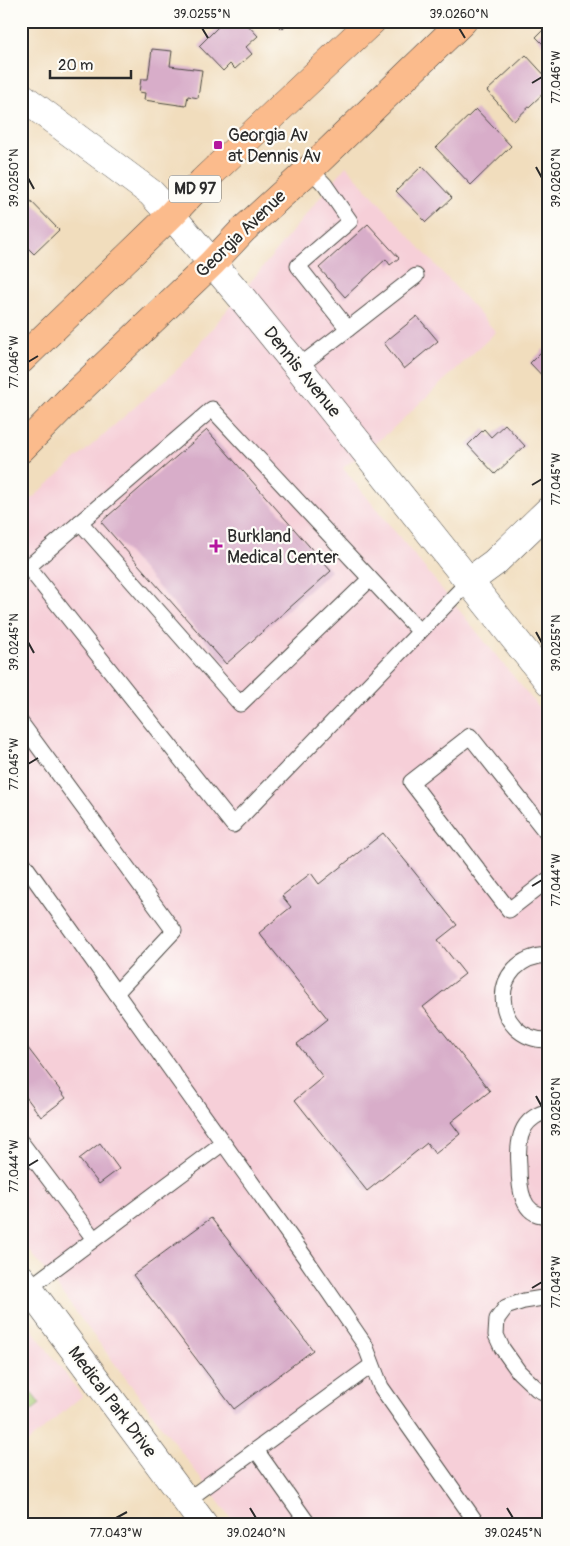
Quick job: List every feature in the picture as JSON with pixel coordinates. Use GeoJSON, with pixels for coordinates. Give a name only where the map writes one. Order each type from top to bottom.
{"type":"FeatureCollection","features":[{"type":"Feature","properties":{"kind":"main road","name":"MD 97"},"geometry":{"type":"LineString","coordinates":[[21,360],[172,215],[203,181],[372,21]]}},
{"type":"Feature","properties":{"kind":"main road","name":"Georgia Avenue"},"geometry":{"type":"LineString","coordinates":[[21,449],[72,397],[212,263],[243,230],[310,169],[463,21]]}},
{"type":"Feature","properties":{"kind":"street","name":"Dennis Avenue"},"geometry":{"type":"LineString","coordinates":[[21,96],[151,193],[172,215],[298,367],[549,682]]}},
{"type":"Feature","properties":{"kind":"street"},"geometry":{"type":"LineString","coordinates":[[468,582],[494,563],[549,510]]}},
{"type":"Feature","properties":{"kind":"street","name":"Medical Park Drive"},"geometry":{"type":"LineString","coordinates":[[25,1283],[204,1525]]}},
{"type":"Feature","properties":{"kind":"lane"},"geometry":{"type":"LineString","coordinates":[[310,169],[325,185],[350,221],[298,266],[348,329]]}},
{"type":"Feature","properties":{"kind":"lane"},"geometry":{"type":"LineString","coordinates":[[298,367],[416,276]]}},
{"type":"Feature","properties":{"kind":"lane"},"geometry":{"type":"LineString","coordinates":[[420,632],[212,409],[28,566],[233,825],[420,632],[468,582]]}},
{"type":"Feature","properties":{"kind":"lane"},"geometry":{"type":"LineString","coordinates":[[80,522],[240,704],[370,579]]}},
{"type":"Feature","properties":{"kind":"lane"},"geometry":{"type":"LineString","coordinates":[[21,723],[174,931],[116,993]]}},
{"type":"Feature","properties":{"kind":"lane"},"geometry":{"type":"LineString","coordinates":[[549,836],[470,736],[411,782],[509,910],[549,879]]}},
{"type":"Feature","properties":{"kind":"lane"},"geometry":{"type":"LineString","coordinates":[[21,860],[304,1256],[365,1346],[381,1387],[478,1525]]}},
{"type":"Feature","properties":{"kind":"lane"},"geometry":{"type":"LineString","coordinates":[[549,955],[538,955],[526,960],[515,968],[507,979],[503,992],[508,1018],[516,1029],[540,1041],[549,1040]]}},
{"type":"Feature","properties":{"kind":"lane"},"geometry":{"type":"LineString","coordinates":[[549,1111],[535,1116],[523,1129],[518,1150],[522,1197],[527,1206],[533,1211],[542,1215],[549,1215]]}},
{"type":"Feature","properties":{"kind":"lane"},"geometry":{"type":"LineString","coordinates":[[21,1142],[94,1240]]}},
{"type":"Feature","properties":{"kind":"lane"},"geometry":{"type":"LineString","coordinates":[[25,1283],[94,1240],[223,1144]]}},
{"type":"Feature","properties":{"kind":"lane"},"geometry":{"type":"LineString","coordinates":[[549,1297],[524,1301],[506,1307],[498,1319],[496,1335],[502,1348],[519,1372],[537,1389],[549,1395]]}},
{"type":"Feature","properties":{"kind":"lane"},"geometry":{"type":"LineString","coordinates":[[186,1501],[372,1365]]}},
{"type":"Feature","properties":{"kind":"lane"},"geometry":{"type":"LineString","coordinates":[[256,1450],[309,1525]]}},
{"type":"Feature","properties":{"kind":"shaded area"},"geometry":{"type":"Polygon","coordinates":[[[346,166],[496,332],[388,433],[343,468],[549,720],[549,1525],[236,1525],[21,1239],[21,508],[181,366],[346,166]]]}},
{"type":"Feature","properties":{"kind":"shaded area"},"geometry":{"type":"Polygon","coordinates":[[[21,1315],[82,1396],[21,1448],[21,1315]]]}},
{"type":"Feature","properties":{"kind":"green space"},"geometry":{"type":"Polygon","coordinates":[[[21,1380],[40,1404],[21,1419],[21,1380]]]}},
{"type":"Feature","properties":{"kind":"building"},"geometry":{"type":"Polygon","coordinates":[[[224,21],[244,21],[258,36],[246,47],[252,54],[235,69],[230,64],[223,71],[199,46],[224,21]]]}},
{"type":"Feature","properties":{"kind":"building"},"geometry":{"type":"Polygon","coordinates":[[[274,21],[290,21],[282,29],[274,21]]]}},
{"type":"Feature","properties":{"kind":"building"},"geometry":{"type":"Polygon","coordinates":[[[549,24],[549,50],[536,37],[549,24]]]}},
{"type":"Feature","properties":{"kind":"building"},"geometry":{"type":"Polygon","coordinates":[[[152,49],[172,51],[170,66],[202,70],[198,98],[188,96],[186,106],[144,100],[145,93],[139,92],[141,79],[148,79],[152,49]]]}},
{"type":"Feature","properties":{"kind":"building"},"geometry":{"type":"Polygon","coordinates":[[[526,55],[549,80],[549,88],[514,121],[487,91],[526,55]]]}},
{"type":"Feature","properties":{"kind":"building"},"geometry":{"type":"Polygon","coordinates":[[[476,109],[511,146],[471,185],[436,148],[476,109]]]}},
{"type":"Feature","properties":{"kind":"building"},"geometry":{"type":"Polygon","coordinates":[[[422,166],[452,198],[426,222],[396,191],[422,166]]]}},
{"type":"Feature","properties":{"kind":"building"},"geometry":{"type":"Polygon","coordinates":[[[21,192],[59,230],[34,254],[21,241],[21,192]]]}},
{"type":"Feature","properties":{"kind":"building"},"geometry":{"type":"Polygon","coordinates":[[[368,224],[399,258],[390,265],[386,259],[345,297],[319,268],[368,224]]]}},
{"type":"Feature","properties":{"kind":"building"},"geometry":{"type":"Polygon","coordinates":[[[417,316],[438,341],[404,369],[384,343],[417,316]]]}},
{"type":"Feature","properties":{"kind":"building"},"geometry":{"type":"Polygon","coordinates":[[[544,349],[549,354],[549,383],[530,363],[544,349]]]}},
{"type":"Feature","properties":{"kind":"building"},"geometry":{"type":"Polygon","coordinates":[[[505,424],[525,446],[495,474],[468,445],[484,429],[491,437],[505,424]]]}},
{"type":"Feature","properties":{"kind":"building","name":"Burkland Medical Center"},"geometry":{"type":"Polygon","coordinates":[[[207,430],[331,571],[226,664],[101,522],[207,430]]]}},
{"type":"Feature","properties":{"kind":"building"},"geometry":{"type":"Polygon","coordinates":[[[383,833],[457,925],[438,940],[465,974],[423,1007],[490,1091],[451,1122],[460,1134],[435,1154],[427,1143],[367,1191],[295,1100],[323,1077],[297,1044],[328,1019],[259,933],[291,907],[282,896],[311,873],[319,884],[383,833]]]}},
{"type":"Feature","properties":{"kind":"building"},"geometry":{"type":"Polygon","coordinates":[[[21,1039],[66,1098],[41,1117],[21,1090],[21,1039]]]}},
{"type":"Feature","properties":{"kind":"building"},"geometry":{"type":"Polygon","coordinates":[[[100,1143],[119,1169],[99,1184],[79,1159],[100,1143]]]}},
{"type":"Feature","properties":{"kind":"building"},"geometry":{"type":"Polygon","coordinates":[[[211,1218],[313,1350],[234,1409],[133,1275],[211,1218]]]}},
{"type":"Feature","properties":{"kind":"place","name":"Georgia Av at Dennis Av"},"geometry":{"type":"Point","coordinates":[218,145]}},
{"type":"Feature","properties":{"kind":"place","name":"Burkland Medical Center"},"geometry":{"type":"Point","coordinates":[216,546]}}]}
